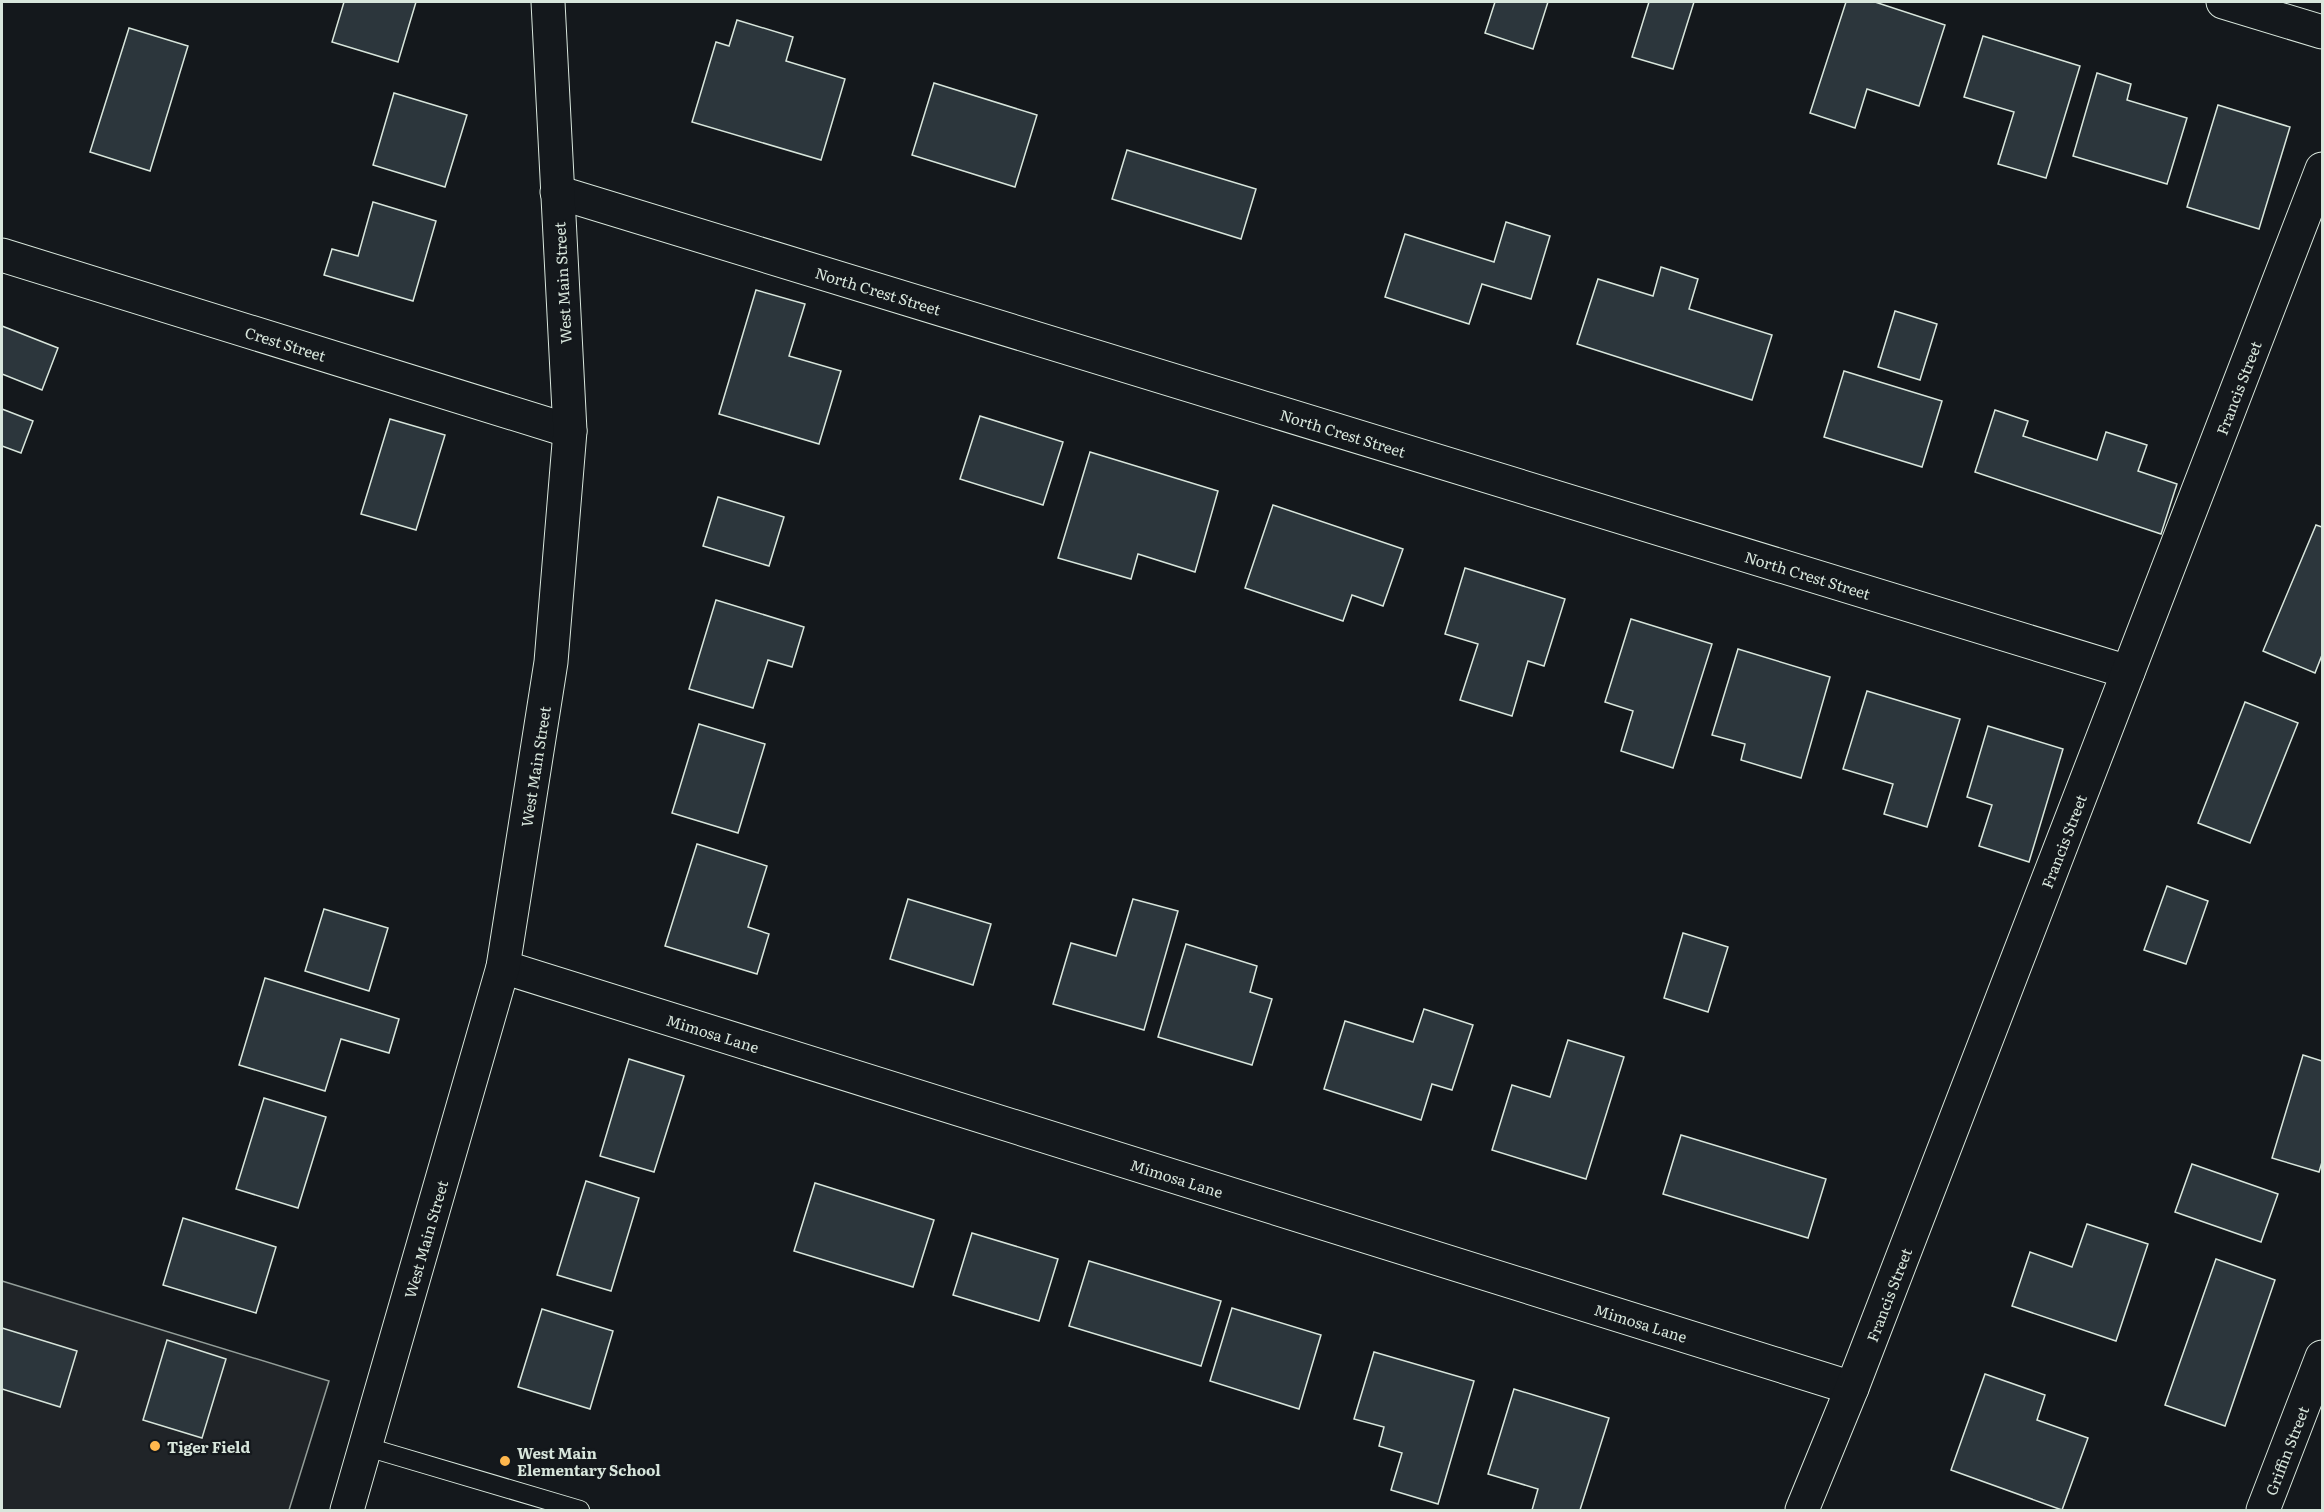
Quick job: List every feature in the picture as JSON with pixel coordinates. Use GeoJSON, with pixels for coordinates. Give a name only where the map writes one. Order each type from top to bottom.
{"type":"FeatureCollection","features":[{"type":"Feature","properties":{"kind":"street","name":"West Main Street"},"geometry":{"type":"LineString","coordinates":[[347,1510],[367,1447],[503,967],[551,662],[570,431],[548,2]]}},
{"type":"Feature","properties":{"kind":"street"},"geometry":{"type":"LineString","coordinates":[[2223,2],[2322,32]]}},
{"type":"Feature","properties":{"kind":"street","name":"Francis Street"},"geometry":{"type":"LineString","coordinates":[[1802,1510],[1852,1388],[2322,169]]}},
{"type":"Feature","properties":{"kind":"street","name":"North Crest Street"},"geometry":{"type":"LineString","coordinates":[[557,192],[2128,672]]}},
{"type":"Feature","properties":{"kind":"street","name":"Crest Street"},"geometry":{"type":"LineString","coordinates":[[2,255],[570,431]]}},
{"type":"Feature","properties":{"kind":"street","name":"Mimosa Lane"},"geometry":{"type":"LineString","coordinates":[[503,967],[1852,1388]]}},
{"type":"Feature","properties":{"kind":"street","name":"Griffin Street"},"geometry":{"type":"LineString","coordinates":[[2263,1510],[2322,1357]]}},
{"type":"Feature","properties":{"kind":"lane"},"geometry":{"type":"LineString","coordinates":[[367,1447],[580,1510]]}},
{"type":"Feature","properties":{"kind":"shaded area","name":"Tiger Field"},"geometry":{"type":"Polygon","coordinates":[[[2,1281],[329,1381],[289,1510],[2,1510],[2,1281]]]}},
{"type":"Feature","properties":{"kind":"building"},"geometry":{"type":"Polygon","coordinates":[[[344,2],[416,2],[398,62],[332,42],[344,2]]]}},
{"type":"Feature","properties":{"kind":"building"},"geometry":{"type":"Polygon","coordinates":[[[1495,2],[1548,2],[1533,49],[1485,33],[1495,2]]]}},
{"type":"Feature","properties":{"kind":"building"},"geometry":{"type":"Polygon","coordinates":[[[1649,2],[1694,2],[1673,69],[1632,57],[1649,2]]]}},
{"type":"Feature","properties":{"kind":"building"},"geometry":{"type":"Polygon","coordinates":[[[1846,2],[1875,2],[1945,25],[1919,106],[1867,89],[1855,128],[1810,113],[1846,2]]]}},
{"type":"Feature","properties":{"kind":"building"},"geometry":{"type":"Polygon","coordinates":[[[737,20],[793,37],[786,61],[845,79],[821,160],[692,122],[716,42],[729,46],[737,20]]]}},
{"type":"Feature","properties":{"kind":"building"},"geometry":{"type":"Polygon","coordinates":[[[129,28],[188,46],[150,171],[90,152],[129,28]]]}},
{"type":"Feature","properties":{"kind":"building"},"geometry":{"type":"Polygon","coordinates":[[[1983,36],[2080,66],[2046,178],[1998,164],[2014,112],[1964,97],[1983,36]]]}},
{"type":"Feature","properties":{"kind":"building"},"geometry":{"type":"Polygon","coordinates":[[[2097,73],[2131,84],[2127,100],[2187,118],[2167,184],[2073,156],[2097,73]]]}},
{"type":"Feature","properties":{"kind":"building"},"geometry":{"type":"Polygon","coordinates":[[[934,83],[1037,115],[1015,187],[912,155],[934,83]]]}},
{"type":"Feature","properties":{"kind":"building"},"geometry":{"type":"Polygon","coordinates":[[[394,93],[467,115],[445,187],[373,165],[394,93]]]}},
{"type":"Feature","properties":{"kind":"building"},"geometry":{"type":"Polygon","coordinates":[[[2218,105],[2290,127],[2259,229],[2187,207],[2218,105]]]}},
{"type":"Feature","properties":{"kind":"building"},"geometry":{"type":"Polygon","coordinates":[[[1127,150],[1256,189],[1241,239],[1112,199],[1127,150]]]}},
{"type":"Feature","properties":{"kind":"building"},"geometry":{"type":"Polygon","coordinates":[[[373,202],[436,221],[413,301],[324,275],[332,249],[358,256],[373,202]]]}},
{"type":"Feature","properties":{"kind":"building"},"geometry":{"type":"Polygon","coordinates":[[[1506,222],[1550,236],[1531,299],[1482,284],[1469,324],[1385,297],[1405,234],[1494,262],[1506,222]]]}},
{"type":"Feature","properties":{"kind":"building"},"geometry":{"type":"Polygon","coordinates":[[[1661,267],[1698,279],[1689,309],[1772,335],[1752,400],[1577,344],[1598,279],[1653,296],[1661,267]]]}},
{"type":"Feature","properties":{"kind":"building"},"geometry":{"type":"Polygon","coordinates":[[[756,290],[805,304],[789,356],[841,371],[819,444],[719,414],[756,290]]]}},
{"type":"Feature","properties":{"kind":"building"},"geometry":{"type":"Polygon","coordinates":[[[1895,311],[1937,324],[1920,380],[1878,367],[1895,311]]]}},
{"type":"Feature","properties":{"kind":"building"},"geometry":{"type":"Polygon","coordinates":[[[2,326],[58,348],[42,390],[2,374],[2,326]]]}},
{"type":"Feature","properties":{"kind":"building"},"geometry":{"type":"Polygon","coordinates":[[[1844,371],[1942,401],[1922,467],[1824,437],[1844,371]]]}},
{"type":"Feature","properties":{"kind":"building"},"geometry":{"type":"Polygon","coordinates":[[[2,409],[33,421],[21,453],[2,446],[2,409]]]}},
{"type":"Feature","properties":{"kind":"building"},"geometry":{"type":"Polygon","coordinates":[[[1995,410],[2028,421],[2023,436],[2097,460],[2106,432],[2147,445],[2138,471],[2177,484],[2161,534],[1975,472],[1995,410]]]}},
{"type":"Feature","properties":{"kind":"building"},"geometry":{"type":"Polygon","coordinates":[[[980,416],[1063,442],[1043,505],[960,479],[980,416]]]}},
{"type":"Feature","properties":{"kind":"building"},"geometry":{"type":"Polygon","coordinates":[[[390,419],[445,435],[416,530],[361,514],[390,419]]]}},
{"type":"Feature","properties":{"kind":"building"},"geometry":{"type":"Polygon","coordinates":[[[1090,452],[1218,491],[1195,572],[1138,554],[1131,579],[1058,558],[1090,452]]]}},
{"type":"Feature","properties":{"kind":"building"},"geometry":{"type":"Polygon","coordinates":[[[718,497],[784,517],[769,566],[703,546],[718,497]]]}},
{"type":"Feature","properties":{"kind":"building"},"geometry":{"type":"Polygon","coordinates":[[[1273,505],[1403,549],[1383,606],[1352,595],[1343,621],[1245,588],[1273,505]]]}},
{"type":"Feature","properties":{"kind":"building"},"geometry":{"type":"Polygon","coordinates":[[[2316,525],[2322,527],[2322,655],[2315,673],[2263,651],[2316,525]]]}},
{"type":"Feature","properties":{"kind":"building"},"geometry":{"type":"Polygon","coordinates":[[[1465,568],[1565,599],[1544,666],[1528,661],[1512,716],[1460,700],[1478,644],[1445,634],[1465,568]]]}},
{"type":"Feature","properties":{"kind":"building"},"geometry":{"type":"Polygon","coordinates":[[[716,600],[804,627],[792,667],[768,660],[753,708],[689,689],[716,600]]]}},
{"type":"Feature","properties":{"kind":"building"},"geometry":{"type":"Polygon","coordinates":[[[1631,619],[1712,644],[1673,768],[1621,751],[1633,711],[1605,702],[1631,619]]]}},
{"type":"Feature","properties":{"kind":"building"},"geometry":{"type":"Polygon","coordinates":[[[1738,649],[1830,677],[1801,778],[1741,760],[1745,744],[1712,735],[1738,649]]]}},
{"type":"Feature","properties":{"kind":"building"},"geometry":{"type":"Polygon","coordinates":[[[1867,691],[1960,719],[1927,827],[1884,814],[1893,784],[1843,769],[1867,691]]]}},
{"type":"Feature","properties":{"kind":"building"},"geometry":{"type":"Polygon","coordinates":[[[2245,702],[2298,723],[2250,843],[2198,823],[2245,702]]]}},
{"type":"Feature","properties":{"kind":"building"},"geometry":{"type":"Polygon","coordinates":[[[699,724],[765,744],[738,833],[672,813],[699,724]]]}},
{"type":"Feature","properties":{"kind":"building"},"geometry":{"type":"Polygon","coordinates":[[[1988,726],[2063,749],[2029,862],[1979,846],[1992,805],[1967,797],[1988,726]]]}},
{"type":"Feature","properties":{"kind":"building"},"geometry":{"type":"Polygon","coordinates":[[[697,844],[767,866],[748,927],[769,934],[757,974],[665,946],[697,844]]]}},
{"type":"Feature","properties":{"kind":"building"},"geometry":{"type":"Polygon","coordinates":[[[2167,886],[2208,901],[2186,964],[2144,950],[2167,886]]]}},
{"type":"Feature","properties":{"kind":"building"},"geometry":{"type":"Polygon","coordinates":[[[908,899],[991,924],[973,985],[890,959],[908,899]]]}},
{"type":"Feature","properties":{"kind":"building"},"geometry":{"type":"Polygon","coordinates":[[[1133,899],[1178,911],[1144,1030],[1053,1004],[1071,943],[1116,956],[1133,899]]]}},
{"type":"Feature","properties":{"kind":"building"},"geometry":{"type":"Polygon","coordinates":[[[324,909],[388,928],[369,991],[305,971],[324,909]]]}},
{"type":"Feature","properties":{"kind":"building"},"geometry":{"type":"Polygon","coordinates":[[[1683,933],[1728,947],[1708,1012],[1664,998],[1683,933]]]}},
{"type":"Feature","properties":{"kind":"building"},"geometry":{"type":"Polygon","coordinates":[[[1186,944],[1257,966],[1250,992],[1272,999],[1252,1065],[1158,1037],[1186,944]]]}},
{"type":"Feature","properties":{"kind":"building"},"geometry":{"type":"Polygon","coordinates":[[[265,978],[399,1019],[389,1053],[341,1039],[325,1091],[239,1065],[265,978]]]}},
{"type":"Feature","properties":{"kind":"building"},"geometry":{"type":"Polygon","coordinates":[[[1424,1009],[1473,1025],[1452,1090],[1432,1084],[1421,1120],[1324,1089],[1345,1021],[1413,1042],[1424,1009]]]}},
{"type":"Feature","properties":{"kind":"building"},"geometry":{"type":"Polygon","coordinates":[[[1568,1040],[1624,1057],[1586,1179],[1492,1150],[1512,1085],[1550,1097],[1568,1040]]]}},
{"type":"Feature","properties":{"kind":"building"},"geometry":{"type":"Polygon","coordinates":[[[2303,1055],[2322,1061],[2322,1162],[2319,1172],[2272,1158],[2303,1055]]]}},
{"type":"Feature","properties":{"kind":"building"},"geometry":{"type":"Polygon","coordinates":[[[629,1059],[684,1076],[654,1172],[600,1156],[629,1059]]]}},
{"type":"Feature","properties":{"kind":"building"},"geometry":{"type":"Polygon","coordinates":[[[264,1098],[326,1117],[298,1208],[236,1189],[264,1098]]]}},
{"type":"Feature","properties":{"kind":"building"},"geometry":{"type":"Polygon","coordinates":[[[1681,1135],[1826,1179],[1808,1238],[1663,1194],[1681,1135]]]}},
{"type":"Feature","properties":{"kind":"building"},"geometry":{"type":"Polygon","coordinates":[[[2192,1164],[2278,1194],[2261,1242],[2175,1212],[2192,1164]]]}},
{"type":"Feature","properties":{"kind":"building"},"geometry":{"type":"Polygon","coordinates":[[[586,1181],[639,1198],[611,1291],[557,1275],[586,1181]]]}},
{"type":"Feature","properties":{"kind":"building"},"geometry":{"type":"Polygon","coordinates":[[[815,1183],[934,1220],[913,1287],[794,1251],[815,1183]]]}},
{"type":"Feature","properties":{"kind":"building"},"geometry":{"type":"Polygon","coordinates":[[[183,1218],[276,1247],[256,1313],[163,1285],[183,1218]]]}},
{"type":"Feature","properties":{"kind":"building"},"geometry":{"type":"Polygon","coordinates":[[[2087,1224],[2148,1244],[2116,1341],[2012,1306],[2030,1252],[2072,1267],[2087,1224]]]}},
{"type":"Feature","properties":{"kind":"building"},"geometry":{"type":"Polygon","coordinates":[[[972,1233],[1058,1259],[1039,1321],[953,1295],[972,1233]]]}},
{"type":"Feature","properties":{"kind":"building"},"geometry":{"type":"Polygon","coordinates":[[[2216,1259],[2275,1280],[2225,1426],[2165,1405],[2216,1259]]]}},
{"type":"Feature","properties":{"kind":"building"},"geometry":{"type":"Polygon","coordinates":[[[1089,1261],[1221,1301],[1201,1366],[1069,1326],[1089,1261]]]}},
{"type":"Feature","properties":{"kind":"building"},"geometry":{"type":"Polygon","coordinates":[[[1232,1308],[1321,1335],[1299,1409],[1210,1381],[1232,1308]]]}},
{"type":"Feature","properties":{"kind":"building"},"geometry":{"type":"Polygon","coordinates":[[[542,1309],[613,1331],[590,1409],[518,1387],[542,1309]]]}},
{"type":"Feature","properties":{"kind":"building"},"geometry":{"type":"Polygon","coordinates":[[[2,1328],[77,1351],[60,1407],[2,1389],[2,1328]]]}},
{"type":"Feature","properties":{"kind":"building"},"geometry":{"type":"Polygon","coordinates":[[[167,1340],[226,1359],[202,1438],[143,1420],[167,1340]]]}},
{"type":"Feature","properties":{"kind":"building"},"geometry":{"type":"Polygon","coordinates":[[[1374,1352],[1474,1381],[1438,1504],[1391,1490],[1402,1453],[1379,1446],[1384,1427],[1354,1419],[1374,1352]]]}},
{"type":"Feature","properties":{"kind":"building"},"geometry":{"type":"Polygon","coordinates":[[[1985,1374],[2045,1395],[2037,1420],[2088,1438],[2062,1510],[1951,1470],[1985,1374]]]}},
{"type":"Feature","properties":{"kind":"building"},"geometry":{"type":"Polygon","coordinates":[[[1514,1389],[1609,1418],[1580,1510],[1532,1510],[1538,1489],[1488,1474],[1514,1389]]]}},
{"type":"Feature","properties":{"kind":"place","name":"Tiger Field"},"geometry":{"type":"Point","coordinates":[155,1446]}},
{"type":"Feature","properties":{"kind":"place","name":"West Main Elementary School"},"geometry":{"type":"Point","coordinates":[505,1461]}}]}
